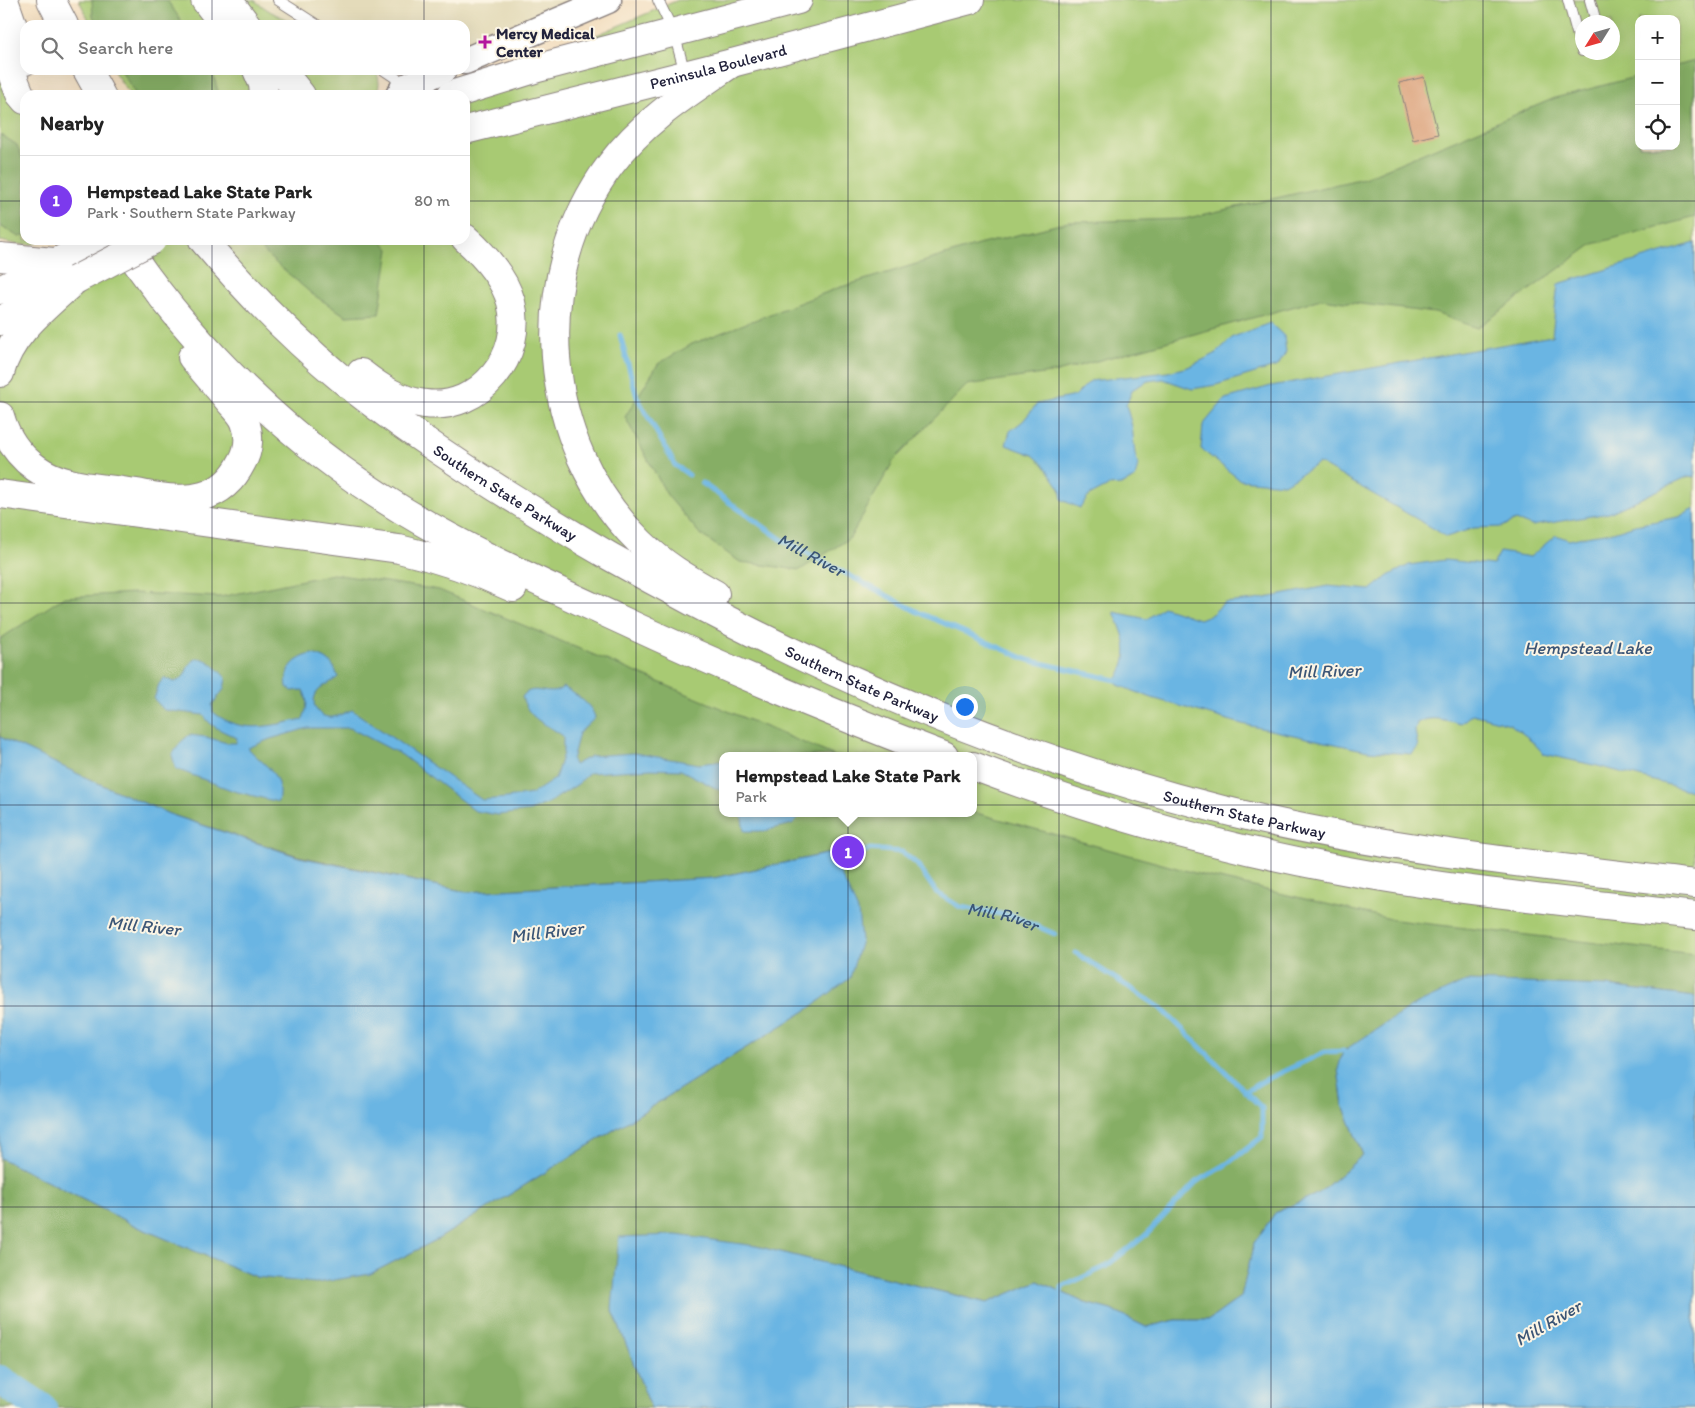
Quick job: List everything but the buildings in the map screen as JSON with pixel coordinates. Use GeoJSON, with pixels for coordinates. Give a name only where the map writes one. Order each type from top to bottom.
{"type":"FeatureCollection","features":[{"type":"Feature","properties":{"kind":"main road"},"geometry":{"type":"LineString","coordinates":[[4,0],[20,46]]}},
{"type":"Feature","properties":{"kind":"main road"},"geometry":{"type":"LineString","coordinates":[[52,0],[62,20]]}},
{"type":"Feature","properties":{"kind":"main road"},"geometry":{"type":"LineString","coordinates":[[71,0],[80,20]]}},
{"type":"Feature","properties":{"kind":"main road"},"geometry":{"type":"LineString","coordinates":[[205,0],[220,20]]}},
{"type":"Feature","properties":{"kind":"main road"},"geometry":{"type":"LineString","coordinates":[[228,0],[243,20]]}},
{"type":"Feature","properties":{"kind":"main road"},"geometry":{"type":"LineString","coordinates":[[467,90],[538,68],[798,0]]}},
{"type":"Feature","properties":{"kind":"main road"},"geometry":{"type":"LineString","coordinates":[[922,13],[948,0]]}},
{"type":"Feature","properties":{"kind":"main road","name":"Peninsula Boulevard"},"geometry":{"type":"LineString","coordinates":[[470,129],[688,82],[732,63],[970,0]]}},
{"type":"Feature","properties":{"kind":"main road"},"geometry":{"type":"LineString","coordinates":[[0,44],[20,94]]}},
{"type":"Feature","properties":{"kind":"main road"},"geometry":{"type":"LineString","coordinates":[[31,75],[38,90]]}},
{"type":"Feature","properties":{"kind":"main road"},"geometry":{"type":"LineString","coordinates":[[90,75],[98,90]]}},
{"type":"Feature","properties":{"kind":"main road"},"geometry":{"type":"LineString","coordinates":[[105,75],[112,90]]}},
{"type":"Feature","properties":{"kind":"main road"},"geometry":{"type":"LineString","coordinates":[[259,75],[264,90]]}},
{"type":"Feature","properties":{"kind":"main road"},"geometry":{"type":"LineString","coordinates":[[285,75],[298,90]]}},
{"type":"Feature","properties":{"kind":"main road","name":"Peninsula Boulevard"},"geometry":{"type":"LineString","coordinates":[[688,82],[611,164],[588,201],[570,243],[557,300],[555,342],[559,385],[568,422],[582,460],[599,490],[640,542],[687,578],[791,632],[862,685]]}},
{"type":"Feature","properties":{"kind":"main road"},"geometry":{"type":"LineString","coordinates":[[235,277],[306,325],[357,369],[388,392],[417,403],[445,404],[463,399],[478,391],[497,372],[507,354],[514,323],[511,301],[501,279],[470,243]]}},
{"type":"Feature","properties":{"kind":"main road"},"geometry":{"type":"LineString","coordinates":[[0,290],[90,245]]}},
{"type":"Feature","properties":{"kind":"main road"},"geometry":{"type":"LineString","coordinates":[[0,416],[12,443],[29,462],[48,475],[80,485],[172,498],[193,498],[213,492],[230,480],[238,471],[248,447],[249,436],[244,419],[142,298],[117,245]]}},
{"type":"Feature","properties":{"kind":"main road"},"geometry":{"type":"LineString","coordinates":[[125,245],[175,313],[258,400],[303,439],[375,493],[427,524],[506,566],[643,630],[761,682],[934,752]]}},
{"type":"Feature","properties":{"kind":"main road"},"geometry":{"type":"LineString","coordinates":[[0,321],[142,245]]}},
{"type":"Feature","properties":{"kind":"main road","name":"Southern State Parkway"},"geometry":{"type":"LineString","coordinates":[[207,245],[253,298],[292,336],[344,381],[398,423],[492,485],[594,548],[693,602],[808,661],[927,713],[1040,756],[1146,789],[1263,820],[1421,849],[1695,884]]}},
{"type":"Feature","properties":{"kind":"main road"},"geometry":{"type":"LineString","coordinates":[[0,257],[54,262]]}},
{"type":"Feature","properties":{"kind":"main road"},"geometry":{"type":"LineString","coordinates":[[0,373],[9,349],[18,336],[75,280]]}},
{"type":"Feature","properties":{"kind":"main road"},"geometry":{"type":"LineString","coordinates":[[0,494],[370,544],[415,552],[500,582],[646,650],[761,682]]}},
{"type":"Feature","properties":{"kind":"main road","name":"Southern State Parkway"},"geometry":{"type":"LineString","coordinates":[[977,767],[1091,807],[1159,827],[1332,868],[1451,887],[1695,916]]}},
{"type":"Feature","properties":{"kind":"street"},"geometry":{"type":"LineString","coordinates":[[470,59],[608,0]]}},
{"type":"Feature","properties":{"kind":"street"},"geometry":{"type":"LineString","coordinates":[[398,87],[430,75]]}},
{"type":"Feature","properties":{"kind":"lane"},"geometry":{"type":"LineString","coordinates":[[658,0],[674,33],[688,82]]}},
{"type":"Feature","properties":{"kind":"lane"},"geometry":{"type":"LineString","coordinates":[[1568,0],[1575,25]]}},
{"type":"Feature","properties":{"kind":"lane"},"geometry":{"type":"LineString","coordinates":[[1590,0],[1594,15]]}},
{"type":"Feature","properties":{"kind":"lane"},"geometry":{"type":"LineString","coordinates":[[285,1],[310,20]]}},
{"type":"Feature","properties":{"kind":"shaded area","name":"Mercy Medical Center"},"geometry":{"type":"Polygon","coordinates":[[[240,0],[604,0],[470,57],[470,20],[258,20],[240,0]]]}},
{"type":"Feature","properties":{"kind":"green space"},"geometry":{"type":"Polygon","coordinates":[[[79,0],[193,0],[208,20],[89,20],[79,0]]]}},
{"type":"Feature","properties":{"kind":"green space"},"geometry":{"type":"Polygon","coordinates":[[[92,0],[167,0],[181,20],[95,20],[93,16],[92,0]]]}},
{"type":"Feature","properties":{"kind":"green space"},"geometry":{"type":"Polygon","coordinates":[[[240,0],[254,0],[276,15],[288,20],[254,20],[240,0]]]}},
{"type":"Feature","properties":{"kind":"green space"},"geometry":{"type":"Polygon","coordinates":[[[678,0],[1695,0],[1695,1408],[0,1408],[0,296],[112,245],[470,245],[470,90],[678,0]]]}},
{"type":"Feature","properties":{"kind":"green space"},"geometry":{"type":"Polygon","coordinates":[[[0,58],[20,105],[20,245],[0,242],[0,58]]]}},
{"type":"Feature","properties":{"kind":"green space"},"geometry":{"type":"Polygon","coordinates":[[[1695,61],[1695,217],[1593,244],[1477,328],[1435,313],[1321,299],[1057,372],[967,385],[894,460],[850,538],[800,570],[740,562],[700,534],[667,495],[625,417],[658,364],[692,344],[838,288],[978,245],[1068,222],[1184,219],[1364,178],[1555,98],[1635,77],[1635,150],[1680,150],[1680,65],[1695,61]]]}},
{"type":"Feature","properties":{"kind":"green space"},"geometry":{"type":"Polygon","coordinates":[[[116,75],[248,75],[253,90],[127,90],[116,75]]]}},
{"type":"Feature","properties":{"kind":"green space"},"geometry":{"type":"Polygon","coordinates":[[[124,75],[213,75],[218,90],[133,90],[124,75]]]}},
{"type":"Feature","properties":{"kind":"green space"},"geometry":{"type":"Polygon","coordinates":[[[295,75],[378,75],[379,80],[378,90],[309,90],[295,75]]]}},
{"type":"Feature","properties":{"kind":"green space"},"geometry":{"type":"Polygon","coordinates":[[[0,134],[17,145],[20,152],[20,237],[0,226],[0,134]]]}},
{"type":"Feature","properties":{"kind":"green space"},"geometry":{"type":"Polygon","coordinates":[[[258,245],[385,245],[389,249],[379,314],[346,316],[312,294],[269,257],[258,245]]]}},
{"type":"Feature","properties":{"kind":"green space"},"geometry":{"type":"Polygon","coordinates":[[[333,574],[439,590],[825,752],[719,752],[719,817],[977,817],[977,813],[1202,875],[1395,920],[1695,954],[1695,997],[1607,986],[1338,1069],[1343,1105],[1363,1155],[1319,1193],[1275,1213],[1254,1243],[1241,1297],[1209,1320],[1176,1320],[1146,1327],[1111,1310],[1085,1303],[1038,1281],[988,1303],[756,1246],[612,1308],[651,1408],[0,1408],[0,1158],[138,1227],[256,1277],[370,1274],[438,1239],[810,1008],[831,853],[714,878],[467,892],[299,856],[169,814],[0,737],[0,639],[64,597],[134,593],[220,597],[333,574]]]}},
{"type":"Feature","properties":{"kind":"water"},"geometry":{"type":"Polygon","coordinates":[[[1695,243],[1695,477],[1689,476],[1609,513],[1532,526],[1516,520],[1502,527],[1474,528],[1446,537],[1319,463],[1284,484],[1240,480],[1201,449],[1203,425],[1225,399],[1271,386],[1552,336],[1558,284],[1695,243]]]}},
{"type":"Feature","properties":{"kind":"water"},"geometry":{"type":"Polygon","coordinates":[[[1270,323],[1284,336],[1286,352],[1278,366],[1216,385],[1192,389],[1163,379],[1148,381],[1133,389],[1126,405],[1132,426],[1138,465],[1135,478],[1121,485],[1108,486],[1089,496],[1080,508],[1062,500],[1060,488],[1044,465],[1033,455],[1006,445],[1010,431],[1023,421],[1037,404],[1075,396],[1090,381],[1168,372],[1188,367],[1215,354],[1233,337],[1270,323]]]}},
{"type":"Feature","properties":{"kind":"water","name":"Hempstead Lake"},"geometry":{"type":"Polygon","coordinates":[[[1695,509],[1695,792],[1598,766],[1544,754],[1530,739],[1510,724],[1472,714],[1460,724],[1433,719],[1417,723],[1415,731],[1418,747],[1412,754],[1368,751],[1242,724],[1152,698],[1118,685],[1116,680],[1124,662],[1126,646],[1122,630],[1114,612],[1147,619],[1163,607],[1199,619],[1212,614],[1224,603],[1255,600],[1328,586],[1371,590],[1388,576],[1409,565],[1445,560],[1493,565],[1500,552],[1530,557],[1556,535],[1569,540],[1613,532],[1635,525],[1679,517],[1695,509]]]}},
{"type":"Feature","properties":{"kind":"water"},"geometry":{"type":"Polygon","coordinates":[[[312,654],[329,661],[338,677],[320,689],[315,696],[314,705],[319,713],[333,717],[352,710],[482,800],[532,794],[555,779],[563,753],[563,736],[533,716],[522,697],[531,691],[553,692],[563,687],[587,704],[594,713],[595,718],[579,733],[572,760],[574,765],[591,756],[634,753],[699,764],[719,762],[719,790],[681,770],[651,769],[589,773],[578,784],[550,802],[530,811],[498,815],[475,811],[402,755],[350,728],[308,728],[270,739],[248,748],[266,765],[275,777],[279,792],[278,802],[234,791],[176,769],[172,755],[181,742],[189,735],[206,737],[227,743],[236,743],[237,738],[214,726],[204,715],[164,710],[154,699],[159,684],[164,678],[175,682],[183,676],[194,660],[204,659],[226,678],[224,689],[212,705],[213,712],[234,724],[256,727],[267,726],[303,719],[307,704],[305,694],[303,690],[292,691],[287,687],[287,674],[296,661],[312,654]]]}},
{"type":"Feature","properties":{"kind":"water"},"geometry":{"type":"Polygon","coordinates":[[[0,737],[169,814],[299,857],[467,892],[714,878],[831,853],[858,911],[861,940],[850,978],[810,1008],[438,1239],[370,1274],[316,1283],[256,1277],[138,1227],[0,1158],[0,737]]]}},
{"type":"Feature","properties":{"kind":"water"},"geometry":{"type":"Polygon","coordinates":[[[742,817],[799,817],[792,824],[764,831],[744,831],[742,817]]]}},
{"type":"Feature","properties":{"kind":"water"},"geometry":{"type":"Polygon","coordinates":[[[1467,981],[1607,986],[1695,997],[1695,1408],[651,1408],[612,1308],[619,1237],[676,1235],[756,1246],[987,1303],[1038,1281],[1085,1303],[1111,1310],[1146,1327],[1176,1320],[1209,1320],[1241,1297],[1254,1243],[1275,1213],[1319,1193],[1363,1155],[1343,1105],[1338,1069],[1343,1051],[1411,1007],[1467,981]]]}},
{"type":"Feature","properties":{"kind":"waterway","name":"Mill River"},"geometry":{"type":"LineString","coordinates":[[620,335],[637,397],[675,465],[689,475]]}},
{"type":"Feature","properties":{"kind":"waterway","name":"Mill River"},"geometry":{"type":"LineString","coordinates":[[702,483],[781,539],[918,612],[1028,660],[1116,680],[1123,679]]}},
{"type":"Feature","properties":{"kind":"waterway","name":"Mill River"},"geometry":{"type":"LineString","coordinates":[[832,866],[870,849],[902,852],[917,864],[936,892],[960,907],[1013,916],[1055,934]]}},
{"type":"Feature","properties":{"kind":"waterway","name":"Mill River"},"geometry":{"type":"LineString","coordinates":[[1060,1297],[1062,1287],[1105,1267],[1147,1234],[1196,1182],[1227,1164],[1262,1137],[1262,1108],[1161,1008],[1076,953]]}},
{"type":"Feature","properties":{"kind":"waterway"},"geometry":{"type":"LineString","coordinates":[[1245,1092],[1263,1081],[1325,1052],[1343,1051]]}},
{"type":"Feature","properties":{"kind":"waterway","name":"Mill River"},"geometry":{"type":"LineString","coordinates":[[0,1380],[42,1408]]}},
{"type":"Feature","properties":{"kind":"place","name":"Mercy Medical Center"},"geometry":{"type":"Point","coordinates":[485,42]}},
{"type":"Feature","properties":{"kind":"place","name":"Hempstead Lake State Park"},"geometry":{"type":"Point","coordinates":[848,852]}}]}
